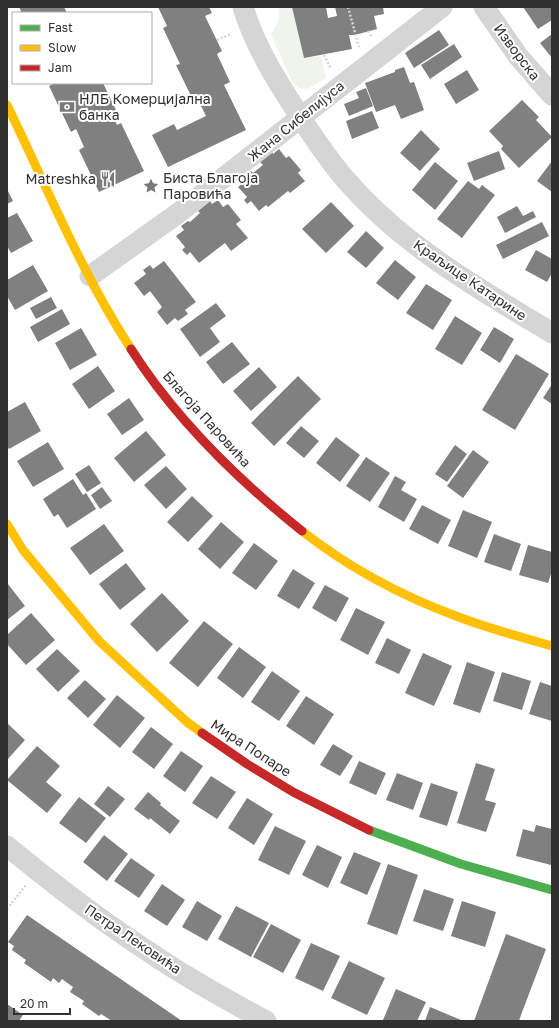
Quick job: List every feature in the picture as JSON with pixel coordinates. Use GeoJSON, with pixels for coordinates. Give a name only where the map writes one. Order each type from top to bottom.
{"type":"FeatureCollection","features":[{"type":"Feature","properties":{"kind":"main road","name":"Благоја Паровића"},"geometry":{"type":"LineString","coordinates":[[7,105],[68,234],[107,308],[141,365],[167,399],[216,456],[279,513],[328,550],[386,586],[427,605],[468,620],[552,646]]}},
{"type":"Feature","properties":{"kind":"main road","name":"Мира Попаре"},"geometry":{"type":"LineString","coordinates":[[7,524],[23,550],[99,641],[187,722],[247,764],[293,792],[373,832],[462,864],[552,890]]}},
{"type":"Feature","properties":{"kind":"street","name":"Краљице Катарине"},"geometry":{"type":"LineString","coordinates":[[243,7],[262,55],[314,138],[346,180],[373,208],[404,236],[436,261],[552,333]]}},
{"type":"Feature","properties":{"kind":"street","name":"Жана Сибелијуса"},"geometry":{"type":"LineString","coordinates":[[90,276],[177,214],[442,7]]}},
{"type":"Feature","properties":{"kind":"street","name":"Изворска"},"geometry":{"type":"LineString","coordinates":[[484,7],[518,56],[552,95]]}},
{"type":"Feature","properties":{"kind":"street","name":"Петра Лековића"},"geometry":{"type":"LineString","coordinates":[[7,846],[37,871],[98,917],[146,950],[266,1021]]}},
{"type":"Feature","properties":{"kind":"path"},"geometry":{"type":"LineString","coordinates":[[348,7],[358,45]]}},
{"type":"Feature","properties":{"kind":"path"},"geometry":{"type":"LineString","coordinates":[[217,40],[231,34]]}},
{"type":"Feature","properties":{"kind":"path"},"geometry":{"type":"LineString","coordinates":[[324,55],[331,69]]}},
{"type":"Feature","properties":{"kind":"path"},"geometry":{"type":"LineString","coordinates":[[7,910],[37,871]]}},
{"type":"Feature","properties":{"kind":"shaded area"},"geometry":{"type":"Polygon","coordinates":[[[279,7],[292,7],[304,58],[321,56],[326,78],[307,89],[299,88],[292,82],[271,34],[279,20],[279,7]]]}},
{"type":"Feature","properties":{"kind":"building"},"geometry":{"type":"Polygon","coordinates":[[[19,7],[64,7],[66,12],[22,12],[19,7]]]}},
{"type":"Feature","properties":{"kind":"building"},"geometry":{"type":"Polygon","coordinates":[[[158,7],[209,7],[212,13],[205,16],[222,51],[217,54],[230,82],[224,85],[246,130],[168,167],[152,135],[174,124],[177,130],[206,116],[197,98],[193,100],[176,65],[180,64],[163,28],[167,26],[158,7]]]}},
{"type":"Feature","properties":{"kind":"building"},"geometry":{"type":"Polygon","coordinates":[[[292,7],[326,7],[328,18],[337,16],[335,7],[383,7],[384,14],[374,16],[377,29],[355,35],[349,35],[352,49],[304,58],[292,7]]]}},
{"type":"Feature","properties":{"kind":"building"},"geometry":{"type":"Polygon","coordinates":[[[523,7],[552,7],[552,20],[538,29],[523,7]]]}},
{"type":"Feature","properties":{"kind":"building"},"geometry":{"type":"Polygon","coordinates":[[[439,30],[449,45],[414,68],[405,53],[439,30]]]}},
{"type":"Feature","properties":{"kind":"building"},"geometry":{"type":"Polygon","coordinates":[[[552,34],[552,58],[540,43],[552,34]]]}},
{"type":"Feature","properties":{"kind":"building"},"geometry":{"type":"Polygon","coordinates":[[[454,44],[462,57],[430,79],[421,65],[454,44]]]}},
{"type":"Feature","properties":{"kind":"building"},"geometry":{"type":"Polygon","coordinates":[[[404,67],[410,83],[414,82],[424,110],[401,119],[395,105],[376,112],[365,83],[395,72],[395,70],[404,67]]]}},
{"type":"Feature","properties":{"kind":"building"},"geometry":{"type":"Polygon","coordinates":[[[467,70],[479,90],[456,104],[444,84],[467,70]]]}},
{"type":"Feature","properties":{"kind":"building"},"geometry":{"type":"Polygon","coordinates":[[[53,84],[103,84],[116,110],[111,112],[117,125],[121,123],[144,171],[99,192],[79,150],[84,147],[76,129],[71,132],[49,86],[53,84]]]}},
{"type":"Feature","properties":{"kind":"building"},"geometry":{"type":"Polygon","coordinates":[[[366,88],[373,106],[349,116],[344,104],[359,98],[356,92],[366,88]]]}},
{"type":"Feature","properties":{"kind":"building"},"geometry":{"type":"Polygon","coordinates":[[[522,100],[539,117],[536,120],[552,137],[519,168],[501,149],[503,146],[489,131],[522,100]]]}},
{"type":"Feature","properties":{"kind":"building"},"geometry":{"type":"Polygon","coordinates":[[[372,111],[379,128],[352,139],[346,121],[372,111]]]}},
{"type":"Feature","properties":{"kind":"building"},"geometry":{"type":"Polygon","coordinates":[[[421,130],[440,149],[420,171],[400,153],[421,130]]]}},
{"type":"Feature","properties":{"kind":"building"},"geometry":{"type":"Polygon","coordinates":[[[279,149],[286,158],[289,156],[301,170],[298,173],[305,181],[290,193],[288,191],[268,207],[266,205],[259,211],[251,201],[247,204],[244,200],[247,197],[238,187],[247,180],[244,176],[251,171],[253,173],[263,165],[260,162],[272,152],[273,154],[279,149]]]}},
{"type":"Feature","properties":{"kind":"building"},"geometry":{"type":"Polygon","coordinates":[[[499,151],[505,169],[474,181],[467,163],[499,151]]]}},
{"type":"Feature","properties":{"kind":"building"},"geometry":{"type":"Polygon","coordinates":[[[552,161],[552,192],[537,181],[552,161]]]}},
{"type":"Feature","properties":{"kind":"building"},"geometry":{"type":"Polygon","coordinates":[[[435,162],[458,181],[435,210],[412,190],[435,162]]]}},
{"type":"Feature","properties":{"kind":"building"},"geometry":{"type":"Polygon","coordinates":[[[468,181],[479,189],[482,185],[495,195],[462,238],[437,219],[468,181]]]}},
{"type":"Feature","properties":{"kind":"building"},"geometry":{"type":"Polygon","coordinates":[[[7,189],[13,201],[7,204],[7,189]]]}},
{"type":"Feature","properties":{"kind":"building"},"geometry":{"type":"Polygon","coordinates":[[[218,200],[223,207],[228,204],[241,220],[236,224],[248,238],[231,251],[225,243],[199,263],[190,252],[187,255],[182,250],[185,247],[176,236],[184,230],[181,226],[188,221],[190,222],[200,213],[198,211],[210,201],[212,204],[218,200]]]}},
{"type":"Feature","properties":{"kind":"building"},"geometry":{"type":"Polygon","coordinates":[[[331,202],[354,226],[326,253],[302,229],[331,202]]]}},
{"type":"Feature","properties":{"kind":"building"},"geometry":{"type":"Polygon","coordinates":[[[517,206],[523,216],[533,211],[536,217],[505,233],[497,217],[517,206]]]}},
{"type":"Feature","properties":{"kind":"building"},"geometry":{"type":"Polygon","coordinates":[[[17,213],[33,241],[11,253],[7,246],[7,218],[17,213]]]}},
{"type":"Feature","properties":{"kind":"building"},"geometry":{"type":"Polygon","coordinates":[[[542,222],[549,236],[503,259],[496,245],[542,222]]]}},
{"type":"Feature","properties":{"kind":"building"},"geometry":{"type":"Polygon","coordinates":[[[366,231],[384,248],[366,268],[347,252],[366,231]]]}},
{"type":"Feature","properties":{"kind":"building"},"geometry":{"type":"Polygon","coordinates":[[[536,250],[552,259],[552,273],[547,282],[525,270],[536,250]]]}},
{"type":"Feature","properties":{"kind":"building"},"geometry":{"type":"Polygon","coordinates":[[[395,260],[416,277],[398,300],[376,283],[395,260]]]}},
{"type":"Feature","properties":{"kind":"building"},"geometry":{"type":"Polygon","coordinates":[[[164,261],[196,302],[185,310],[188,314],[178,321],[175,318],[167,325],[157,312],[162,307],[150,291],[144,296],[134,283],[146,274],[143,270],[150,265],[153,269],[164,261]]]}},
{"type":"Feature","properties":{"kind":"building"},"geometry":{"type":"Polygon","coordinates":[[[33,265],[48,291],[15,310],[7,296],[7,280],[33,265]]]}},
{"type":"Feature","properties":{"kind":"building"},"geometry":{"type":"Polygon","coordinates":[[[426,284],[452,300],[433,330],[406,313],[426,284]]]}},
{"type":"Feature","properties":{"kind":"building"},"geometry":{"type":"Polygon","coordinates":[[[51,297],[57,308],[36,319],[30,308],[51,297]]]}},
{"type":"Feature","properties":{"kind":"building"},"geometry":{"type":"Polygon","coordinates":[[[216,303],[226,316],[210,328],[220,342],[200,357],[180,329],[216,303]]]}},
{"type":"Feature","properties":{"kind":"building"},"geometry":{"type":"Polygon","coordinates":[[[62,309],[70,324],[38,342],[30,327],[62,309]]]}},
{"type":"Feature","properties":{"kind":"building"},"geometry":{"type":"Polygon","coordinates":[[[455,316],[482,333],[462,365],[435,349],[455,316]]]}},
{"type":"Feature","properties":{"kind":"building"},"geometry":{"type":"Polygon","coordinates":[[[494,327],[514,339],[500,363],[480,350],[494,327]]]}},
{"type":"Feature","properties":{"kind":"building"},"geometry":{"type":"Polygon","coordinates":[[[81,328],[97,355],[70,370],[55,343],[81,328]]]}},
{"type":"Feature","properties":{"kind":"building"},"geometry":{"type":"Polygon","coordinates":[[[232,342],[250,364],[223,384],[206,362],[232,342]]]}},
{"type":"Feature","properties":{"kind":"building"},"geometry":{"type":"Polygon","coordinates":[[[516,354],[549,374],[515,430],[482,410],[516,354]]]}},
{"type":"Feature","properties":{"kind":"building"},"geometry":{"type":"Polygon","coordinates":[[[98,366],[115,391],[89,409],[72,384],[98,366]]]}},
{"type":"Feature","properties":{"kind":"building"},"geometry":{"type":"Polygon","coordinates":[[[259,367],[277,387],[251,411],[233,391],[259,367]]]}},
{"type":"Feature","properties":{"kind":"building"},"geometry":{"type":"Polygon","coordinates":[[[298,376],[321,399],[274,446],[251,423],[298,376]]]}},
{"type":"Feature","properties":{"kind":"building"},"geometry":{"type":"Polygon","coordinates":[[[552,384],[552,404],[543,398],[552,384]]]}},
{"type":"Feature","properties":{"kind":"building"},"geometry":{"type":"Polygon","coordinates":[[[129,398],[144,420],[122,435],[107,414],[129,398]]]}},
{"type":"Feature","properties":{"kind":"building"},"geometry":{"type":"Polygon","coordinates":[[[25,402],[41,431],[9,449],[7,446],[7,412],[25,402]]]}},
{"type":"Feature","properties":{"kind":"building"},"geometry":{"type":"Polygon","coordinates":[[[301,426],[319,441],[304,458],[286,443],[301,426]]]}},
{"type":"Feature","properties":{"kind":"building"},"geometry":{"type":"Polygon","coordinates":[[[146,431],[166,455],[134,482],[114,458],[146,431]]]}},
{"type":"Feature","properties":{"kind":"building"},"geometry":{"type":"Polygon","coordinates":[[[336,437],[360,455],[340,482],[316,463],[336,437]]]}},
{"type":"Feature","properties":{"kind":"building"},"geometry":{"type":"Polygon","coordinates":[[[48,442],[64,469],[33,487],[17,461],[48,442]]]}},
{"type":"Feature","properties":{"kind":"building"},"geometry":{"type":"Polygon","coordinates":[[[455,445],[467,454],[447,482],[435,474],[455,445]]]}},
{"type":"Feature","properties":{"kind":"building"},"geometry":{"type":"Polygon","coordinates":[[[473,450],[489,462],[463,498],[447,486],[473,450]]]}},
{"type":"Feature","properties":{"kind":"building"},"geometry":{"type":"Polygon","coordinates":[[[366,457],[390,473],[370,502],[346,486],[366,457]]]}},
{"type":"Feature","properties":{"kind":"building"},"geometry":{"type":"Polygon","coordinates":[[[89,465],[101,483],[87,492],[75,474],[89,465]]]}},
{"type":"Feature","properties":{"kind":"building"},"geometry":{"type":"Polygon","coordinates":[[[166,466],[187,489],[166,509],[144,485],[166,466]]]}},
{"type":"Feature","properties":{"kind":"building"},"geometry":{"type":"Polygon","coordinates":[[[395,476],[406,482],[401,490],[417,499],[404,522],[378,507],[395,476]]]}},
{"type":"Feature","properties":{"kind":"building"},"geometry":{"type":"Polygon","coordinates":[[[73,479],[83,495],[86,493],[96,509],[67,528],[58,514],[54,517],[43,499],[73,479]]]}},
{"type":"Feature","properties":{"kind":"building"},"geometry":{"type":"Polygon","coordinates":[[[102,487],[112,501],[100,509],[91,495],[102,487]]]}},
{"type":"Feature","properties":{"kind":"building"},"geometry":{"type":"Polygon","coordinates":[[[192,496],[213,516],[188,542],[167,522],[192,496]]]}},
{"type":"Feature","properties":{"kind":"building"},"geometry":{"type":"Polygon","coordinates":[[[422,505],[451,520],[438,544],[409,529],[422,505]]]}},
{"type":"Feature","properties":{"kind":"building"},"geometry":{"type":"Polygon","coordinates":[[[463,510],[492,522],[477,558],[448,546],[463,510]]]}},
{"type":"Feature","properties":{"kind":"building"},"geometry":{"type":"Polygon","coordinates":[[[221,522],[244,542],[220,569],[198,549],[221,522]]]}},
{"type":"Feature","properties":{"kind":"building"},"geometry":{"type":"Polygon","coordinates":[[[104,524],[124,551],[90,575],[70,548],[104,524]]]}},
{"type":"Feature","properties":{"kind":"building"},"geometry":{"type":"Polygon","coordinates":[[[494,534],[521,544],[511,571],[484,562],[494,534]]]}},
{"type":"Feature","properties":{"kind":"building"},"geometry":{"type":"Polygon","coordinates":[[[254,543],[278,561],[256,590],[232,573],[254,543]]]}},
{"type":"Feature","properties":{"kind":"building"},"geometry":{"type":"Polygon","coordinates":[[[528,545],[552,552],[552,571],[548,583],[519,575],[528,545]]]}},
{"type":"Feature","properties":{"kind":"building"},"geometry":{"type":"Polygon","coordinates":[[[126,563],[146,589],[120,610],[99,584],[126,563]]]}},
{"type":"Feature","properties":{"kind":"building"},"geometry":{"type":"Polygon","coordinates":[[[293,569],[315,583],[299,609],[277,596],[293,569]]]}},
{"type":"Feature","properties":{"kind":"building"},"geometry":{"type":"Polygon","coordinates":[[[8,584],[25,606],[7,620],[7,585],[8,584]]]}},
{"type":"Feature","properties":{"kind":"building"},"geometry":{"type":"Polygon","coordinates":[[[325,585],[349,598],[336,622],[312,608],[325,585]]]}},
{"type":"Feature","properties":{"kind":"building"},"geometry":{"type":"Polygon","coordinates":[[[162,593],[189,621],[157,652],[130,624],[162,593]]]}},
{"type":"Feature","properties":{"kind":"building"},"geometry":{"type":"Polygon","coordinates":[[[356,608],[385,622],[368,655],[340,640],[356,608]]]}},
{"type":"Feature","properties":{"kind":"building"},"geometry":{"type":"Polygon","coordinates":[[[31,613],[55,640],[26,665],[7,644],[7,635],[31,613]]]}},
{"type":"Feature","properties":{"kind":"building"},"geometry":{"type":"Polygon","coordinates":[[[204,621],[233,644],[198,687],[169,663],[204,621]]]}},
{"type":"Feature","properties":{"kind":"building"},"geometry":{"type":"Polygon","coordinates":[[[387,638],[411,650],[399,674],[375,663],[387,638]]]}},
{"type":"Feature","properties":{"kind":"building"},"geometry":{"type":"Polygon","coordinates":[[[239,647],[266,667],[243,698],[217,678],[239,647]]]}},
{"type":"Feature","properties":{"kind":"building"},"geometry":{"type":"Polygon","coordinates":[[[57,649],[80,671],[58,692],[36,669],[57,649]]]}},
{"type":"Feature","properties":{"kind":"building"},"geometry":{"type":"Polygon","coordinates":[[[423,653],[452,666],[434,706],[405,693],[423,653]]]}},
{"type":"Feature","properties":{"kind":"building"},"geometry":{"type":"Polygon","coordinates":[[[467,662],[495,672],[480,713],[453,704],[467,662]]]}},
{"type":"Feature","properties":{"kind":"building"},"geometry":{"type":"Polygon","coordinates":[[[272,671],[300,691],[279,721],[251,702],[272,671]]]}},
{"type":"Feature","properties":{"kind":"building"},"geometry":{"type":"Polygon","coordinates":[[[502,672],[531,681],[522,710],[493,701],[502,672]]]}},
{"type":"Feature","properties":{"kind":"building"},"geometry":{"type":"Polygon","coordinates":[[[85,680],[106,699],[88,718],[67,698],[85,680]]]}},
{"type":"Feature","properties":{"kind":"building"},"geometry":{"type":"Polygon","coordinates":[[[540,682],[552,686],[552,721],[529,714],[540,682]]]}},
{"type":"Feature","properties":{"kind":"building"},"geometry":{"type":"Polygon","coordinates":[[[117,695],[145,718],[120,748],[93,725],[117,695]]]}},
{"type":"Feature","properties":{"kind":"building"},"geometry":{"type":"Polygon","coordinates":[[[306,696],[334,714],[314,745],[286,726],[306,696]]]}},
{"type":"Feature","properties":{"kind":"building"},"geometry":{"type":"Polygon","coordinates":[[[7,723],[25,740],[7,760],[7,723]]]}},
{"type":"Feature","properties":{"kind":"building"},"geometry":{"type":"Polygon","coordinates":[[[151,727],[173,744],[154,769],[132,752],[151,727]]]}},
{"type":"Feature","properties":{"kind":"building"},"geometry":{"type":"Polygon","coordinates":[[[333,744],[353,756],[340,776],[320,765],[333,744]]]}},
{"type":"Feature","properties":{"kind":"building"},"geometry":{"type":"Polygon","coordinates":[[[37,746],[60,766],[46,782],[62,795],[47,813],[7,780],[37,746]]]}},
{"type":"Feature","properties":{"kind":"building"},"geometry":{"type":"Polygon","coordinates":[[[181,751],[203,766],[185,792],[163,776],[181,751]]]}},
{"type":"Feature","properties":{"kind":"building"},"geometry":{"type":"Polygon","coordinates":[[[359,761],[386,773],[376,795],[349,783],[359,761]]]}},
{"type":"Feature","properties":{"kind":"building"},"geometry":{"type":"Polygon","coordinates":[[[476,763],[495,769],[485,800],[496,803],[486,832],[457,823],[476,763]]]}},
{"type":"Feature","properties":{"kind":"building"},"geometry":{"type":"Polygon","coordinates":[[[397,773],[423,783],[413,810],[386,800],[397,773]]]}},
{"type":"Feature","properties":{"kind":"building"},"geometry":{"type":"Polygon","coordinates":[[[211,776],[236,792],[217,819],[192,803],[211,776]]]}},
{"type":"Feature","properties":{"kind":"building"},"geometry":{"type":"Polygon","coordinates":[[[431,783],[458,792],[447,826],[419,817],[431,783]]]}},
{"type":"Feature","properties":{"kind":"building"},"geometry":{"type":"Polygon","coordinates":[[[108,786],[125,799],[110,817],[94,804],[108,786]]]}},
{"type":"Feature","properties":{"kind":"building"},"geometry":{"type":"Polygon","coordinates":[[[148,792],[161,803],[160,805],[180,821],[170,834],[150,818],[149,820],[134,809],[148,792]]]}},
{"type":"Feature","properties":{"kind":"building"},"geometry":{"type":"Polygon","coordinates":[[[79,797],[106,818],[86,843],[59,823],[79,797]]]}},
{"type":"Feature","properties":{"kind":"building"},"geometry":{"type":"Polygon","coordinates":[[[247,798],[273,814],[254,845],[228,828],[247,798]]]}},
{"type":"Feature","properties":{"kind":"building"},"geometry":{"type":"Polygon","coordinates":[[[536,825],[552,829],[551,865],[516,856],[523,829],[534,832],[536,825]]]}},
{"type":"Feature","properties":{"kind":"building"},"geometry":{"type":"Polygon","coordinates":[[[275,826],[306,841],[289,875],[258,860],[275,826]]]}},
{"type":"Feature","properties":{"kind":"building"},"geometry":{"type":"Polygon","coordinates":[[[104,835],[128,854],[107,881],[83,862],[104,835]]]}},
{"type":"Feature","properties":{"kind":"building"},"geometry":{"type":"Polygon","coordinates":[[[317,845],[342,857],[328,888],[302,875],[317,845]]]}},
{"type":"Feature","properties":{"kind":"building"},"geometry":{"type":"Polygon","coordinates":[[[354,852],[381,863],[367,895],[340,883],[354,852]]]}},
{"type":"Feature","properties":{"kind":"building"},"geometry":{"type":"Polygon","coordinates":[[[131,858],[155,875],[139,898],[114,881],[131,858]]]}},
{"type":"Feature","properties":{"kind":"building"},"geometry":{"type":"Polygon","coordinates":[[[388,864],[418,875],[397,935],[367,924],[388,864]]]}},
{"type":"Feature","properties":{"kind":"building"},"geometry":{"type":"Polygon","coordinates":[[[162,884],[185,900],[167,926],[144,911],[162,884]]]}},
{"type":"Feature","properties":{"kind":"building"},"geometry":{"type":"Polygon","coordinates":[[[424,889],[454,899],[443,931],[413,921],[424,889]]]}},
{"type":"Feature","properties":{"kind":"building"},"geometry":{"type":"Polygon","coordinates":[[[197,901],[222,916],[207,941],[182,927],[197,901]]]}},
{"type":"Feature","properties":{"kind":"building"},"geometry":{"type":"Polygon","coordinates":[[[462,901],[496,912],[485,947],[451,936],[462,901]]]}},
{"type":"Feature","properties":{"kind":"building"},"geometry":{"type":"Polygon","coordinates":[[[236,906],[269,923],[251,957],[218,939],[236,906]]]}},
{"type":"Feature","properties":{"kind":"building"},"geometry":{"type":"Polygon","coordinates":[[[27,915],[182,1021],[112,1021],[101,1014],[99,1016],[82,1004],[84,1001],[70,992],[73,987],[62,979],[59,983],[53,978],[51,982],[24,963],[26,960],[12,950],[14,946],[8,942],[27,915]]]}},
{"type":"Feature","properties":{"kind":"building"},"geometry":{"type":"Polygon","coordinates":[[[271,924],[301,940],[283,973],[253,957],[271,924]]]}},
{"type":"Feature","properties":{"kind":"building"},"geometry":{"type":"Polygon","coordinates":[[[506,934],[546,949],[519,1021],[474,1021],[506,934]]]}},
{"type":"Feature","properties":{"kind":"building"},"geometry":{"type":"Polygon","coordinates":[[[311,943],[340,956],[323,991],[295,978],[311,943]]]}},
{"type":"Feature","properties":{"kind":"building"},"geometry":{"type":"Polygon","coordinates":[[[349,961],[385,978],[367,1015],[331,998],[349,961]]]}},
{"type":"Feature","properties":{"kind":"building"},"geometry":{"type":"Polygon","coordinates":[[[396,989],[426,1002],[417,1021],[383,1020],[396,989]]]}},
{"type":"Feature","properties":{"kind":"building"},"geometry":{"type":"Polygon","coordinates":[[[7,1004],[23,1015],[19,1021],[7,1021],[7,1004]]]}},
{"type":"Feature","properties":{"kind":"building"},"geometry":{"type":"Polygon","coordinates":[[[430,1007],[461,1020],[425,1021],[430,1007]]]}},
{"type":"Feature","properties":{"kind":"traffic: fast"},"geometry":{"type":"LineString","coordinates":[[369,830],[461,864],[552,890]]}},
{"type":"Feature","properties":{"kind":"traffic: slow"},"geometry":{"type":"LineString","coordinates":[[7,105],[80,260],[131,349]]}},
{"type":"Feature","properties":{"kind":"traffic: slow"},"geometry":{"type":"LineString","coordinates":[[7,524],[23,550],[99,641],[187,722],[202,733]]}},
{"type":"Feature","properties":{"kind":"traffic: slow"},"geometry":{"type":"LineString","coordinates":[[302,531],[338,557],[396,590],[456,616],[552,646]]}},
{"type":"Feature","properties":{"kind":"traffic: jam"},"geometry":{"type":"LineString","coordinates":[[131,349],[168,400],[209,447],[254,491],[302,531]]}},
{"type":"Feature","properties":{"kind":"traffic: jam"},"geometry":{"type":"LineString","coordinates":[[202,733],[247,764],[293,792],[369,830]]}},
{"type":"Feature","properties":{"kind":"place","name":"НЛБ Комерцијална банка"},"geometry":{"type":"Point","coordinates":[67,107]}},
{"type":"Feature","properties":{"kind":"place","name":"Matreshka"},"geometry":{"type":"Point","coordinates":[108,179]}},
{"type":"Feature","properties":{"kind":"place","name":"Биста Благоја Паровића"},"geometry":{"type":"Point","coordinates":[151,186]}}]}
